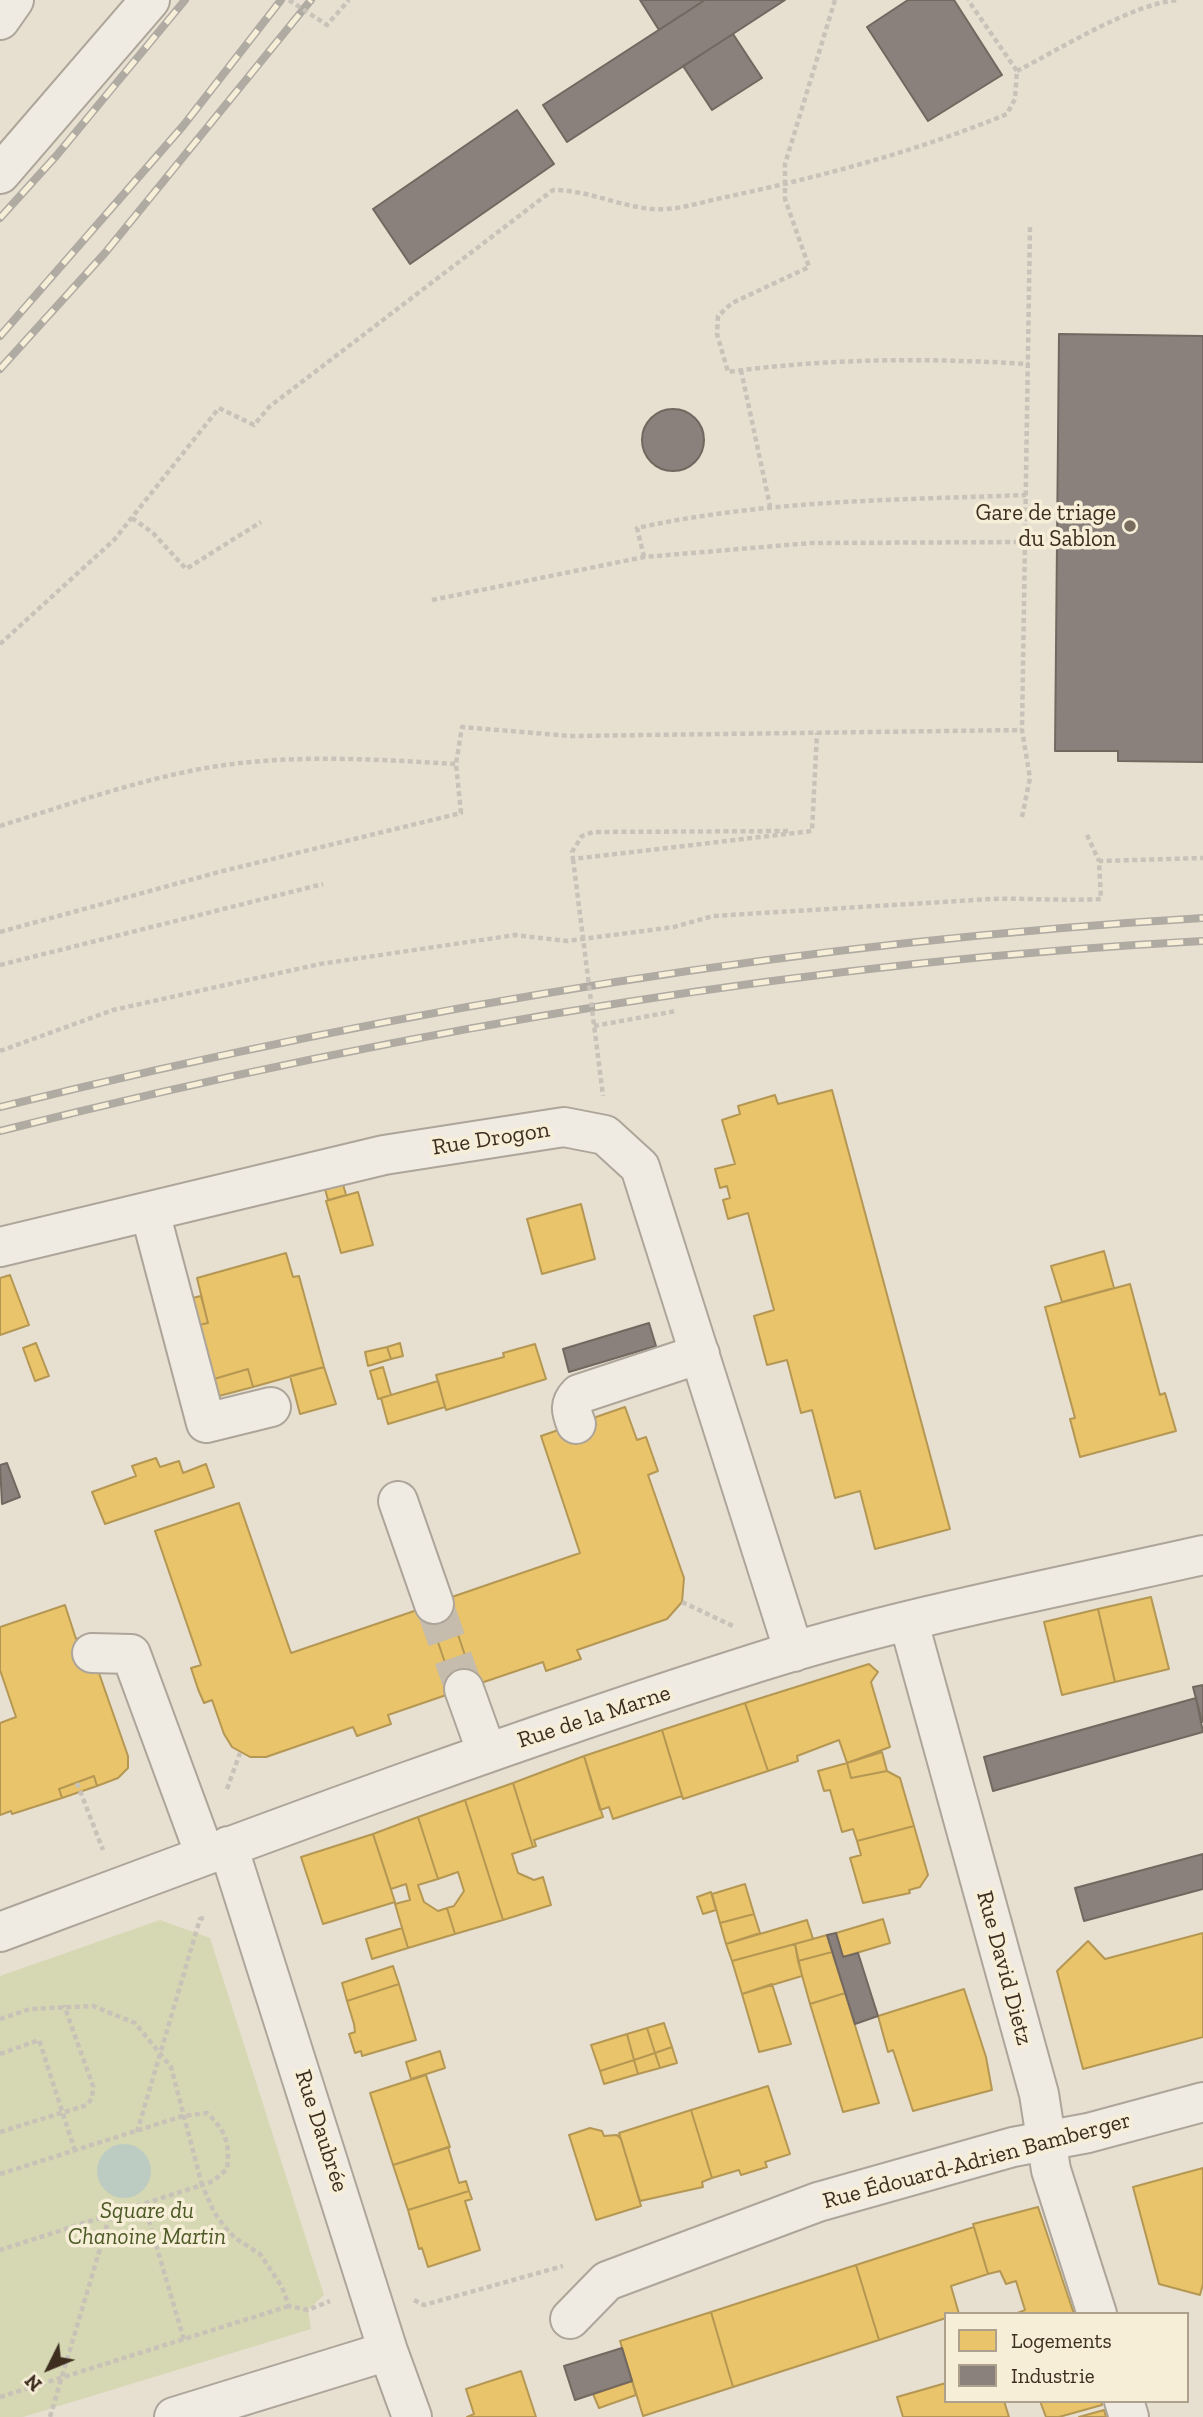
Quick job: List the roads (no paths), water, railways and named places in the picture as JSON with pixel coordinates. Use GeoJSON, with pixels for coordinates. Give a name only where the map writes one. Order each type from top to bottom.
{"type":"FeatureCollection","features":[{"type":"Feature","properties":{"kind":"street"},"geometry":{"type":"LineString","coordinates":[[0,20],[14,0]]}},
{"type":"Feature","properties":{"kind":"street"},"geometry":{"type":"LineString","coordinates":[[0,174],[149,0]]}},
{"type":"Feature","properties":{"kind":"street","name":"Rue Drogon"},"geometry":{"type":"LineString","coordinates":[[0,1247],[384,1155],[564,1128],[605,1135],[640,1167],[794,1652]]}},
{"type":"Feature","properties":{"kind":"street"},"geometry":{"type":"LineString","coordinates":[[150,1212],[206,1423],[271,1407]]}},
{"type":"Feature","properties":{"kind":"street"},"geometry":{"type":"LineString","coordinates":[[576,1424],[571,1411],[572,1401],[579,1394],[700,1354]]}},
{"type":"Feature","properties":{"kind":"street"},"geometry":{"type":"LineString","coordinates":[[398,1501],[434,1604]]}},
{"type":"Feature","properties":{"kind":"street","name":"Rue de la Marne"},"geometry":{"type":"LineString","coordinates":[[0,1932],[487,1753],[794,1652],[1203,1555]]}},
{"type":"Feature","properties":{"kind":"street","name":"Rue David Dietz"},"geometry":{"type":"LineString","coordinates":[[909,1623],[1039,2094],[1051,2170],[1096,2312]]}},
{"type":"Feature","properties":{"kind":"street","name":"Rue Daubrée"},"geometry":{"type":"LineString","coordinates":[[92,1653],[131,1654],[226,1847],[248,1902],[388,2351],[412,2417]]}},
{"type":"Feature","properties":{"kind":"street"},"geometry":{"type":"LineString","coordinates":[[464,1689],[487,1753]]}},
{"type":"Feature","properties":{"kind":"street","name":"Rue Édouard-Adrien Bamberger"},"geometry":{"type":"LineString","coordinates":[[570,2319],[607,2281],[818,2202],[1203,2102]]}},
{"type":"Feature","properties":{"kind":"street"},"geometry":{"type":"LineString","coordinates":[[174,2417],[388,2351]]}},
{"type":"Feature","properties":{"kind":"tunnel"},"geometry":{"type":"LineString","coordinates":[[434,1604],[464,1689]]}},
{"type":"Feature","properties":{"kind":"railway"},"geometry":{"type":"LineString","coordinates":[[0,218],[57,155],[185,0]]}},
{"type":"Feature","properties":{"kind":"railway"},"geometry":{"type":"LineString","coordinates":[[0,336],[183,126],[281,0]]}},
{"type":"Feature","properties":{"kind":"railway"},"geometry":{"type":"LineString","coordinates":[[0,369],[105,253],[311,0]]}},
{"type":"Feature","properties":{"kind":"railway"},"geometry":{"type":"LineString","coordinates":[[0,1107],[298,1040],[447,1010],[597,985],[899,944],[1203,918]]}},
{"type":"Feature","properties":{"kind":"railway"},"geometry":{"type":"LineString","coordinates":[[0,1131],[297,1062],[597,1007],[748,984],[900,966],[1051,951],[1203,941]]}},
{"type":"Feature","properties":{"kind":"place","name":"Gare de triage du Sablon"},"geometry":{"type":"Point","coordinates":[1130,526]}},
{"type":"Feature","properties":{"kind":"park label","name":"Square du Chanoine Martin"},"geometry":{"type":"Point","coordinates":[147,2224]}}]}
